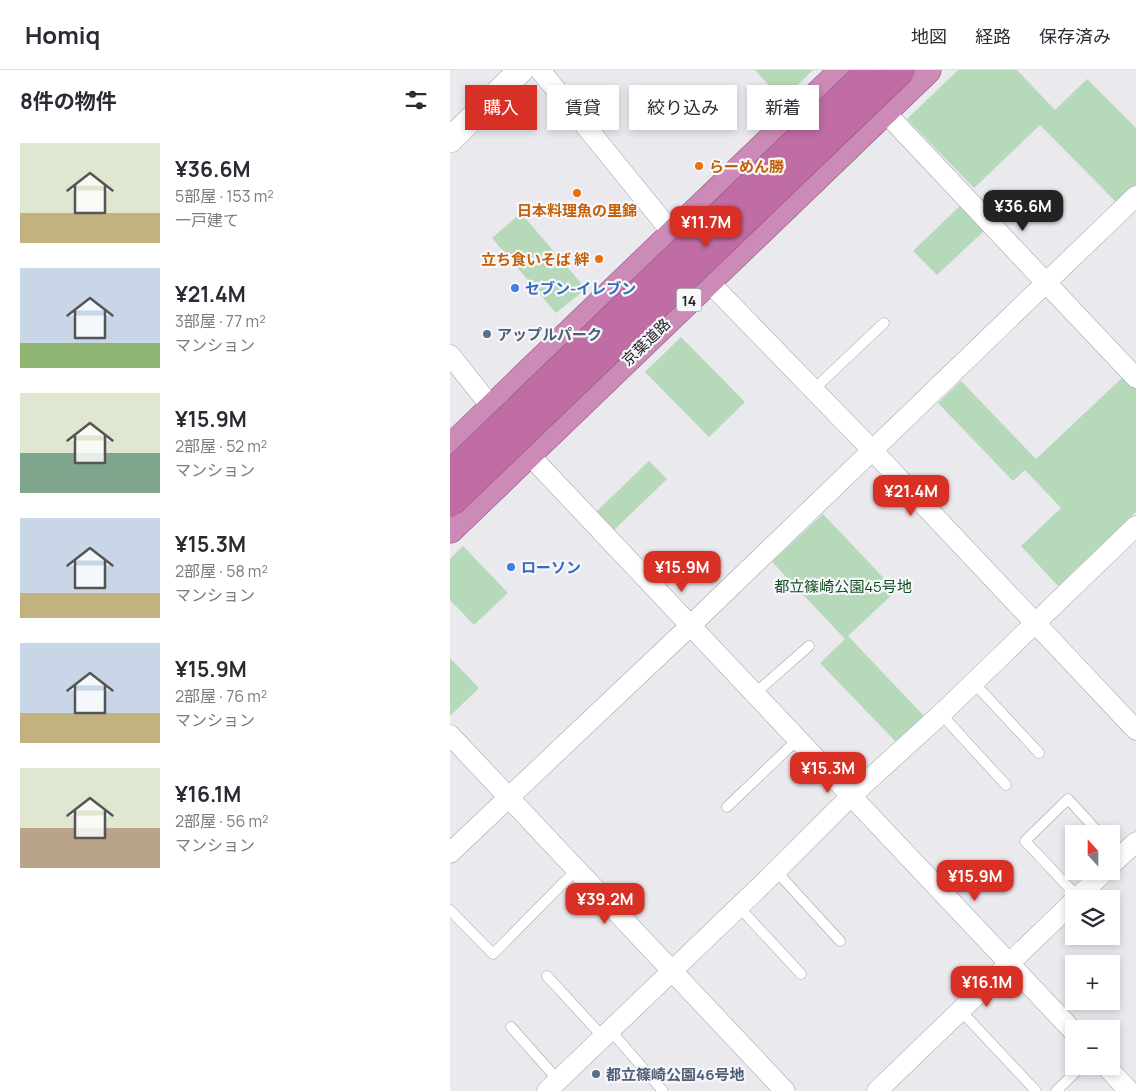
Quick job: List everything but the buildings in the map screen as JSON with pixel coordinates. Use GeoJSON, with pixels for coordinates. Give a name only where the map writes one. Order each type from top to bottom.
{"type":"FeatureCollection","features":[{"type":"Feature","properties":{"kind":"highway"},"geometry":{"type":"LineString","coordinates":[[450,475],[871,70]]}},
{"type":"Feature","properties":{"kind":"highway","name":"京葉道路"},"geometry":{"type":"LineString","coordinates":[[450,503],[901,70]]}},
{"type":"Feature","properties":{"kind":"highway","name":"京葉道路"},"geometry":{"type":"LineString","coordinates":[[450,529],[709,282],[927,70]]}},
{"type":"Feature","properties":{"kind":"highway"},"geometry":{"type":"LineString","coordinates":[[450,449],[675,235],[837,72]]}},
{"type":"Feature","properties":{"kind":"street"},"geometry":{"type":"LineString","coordinates":[[450,140],[521,70]]}},
{"type":"Feature","properties":{"kind":"street"},"geometry":{"type":"LineString","coordinates":[[540,70],[675,235],[709,282],[1136,730]]}},
{"type":"Feature","properties":{"kind":"street"},"geometry":{"type":"LineString","coordinates":[[884,111],[1136,378]]}},
{"type":"Feature","properties":{"kind":"street"},"geometry":{"type":"LineString","coordinates":[[450,853],[690,627],[1047,282],[1134,201]]}},
{"type":"Feature","properties":{"kind":"street"},"geometry":{"type":"LineString","coordinates":[[450,355],[493,407],[527,456],[798,739],[1065,1023]]}},
{"type":"Feature","properties":{"kind":"street"},"geometry":{"type":"LineString","coordinates":[[552,1086],[739,907],[851,796],[941,714],[1136,526]]}},
{"type":"Feature","properties":{"kind":"street"},"geometry":{"type":"LineString","coordinates":[[450,736],[785,1091]]}},
{"type":"Feature","properties":{"kind":"street"},"geometry":{"type":"LineString","coordinates":[[1120,852],[1136,842]]}},
{"type":"Feature","properties":{"kind":"street"},"geometry":{"type":"LineString","coordinates":[[1085,890],[1096,880]]}},
{"type":"Feature","properties":{"kind":"street"},"geometry":{"type":"LineString","coordinates":[[877,1091],[1065,909]]}},
{"type":"Feature","properties":{"kind":"street"},"geometry":{"type":"LineString","coordinates":[[1115,1075],[1130,1091]]}},
{"type":"Feature","properties":{"kind":"lane"},"geometry":{"type":"LineString","coordinates":[[812,390],[884,323]]}},
{"type":"Feature","properties":{"kind":"lane"},"geometry":{"type":"LineString","coordinates":[[754,694],[809,646]]}},
{"type":"Feature","properties":{"kind":"lane"},"geometry":{"type":"LineString","coordinates":[[973,682],[1039,753]]}},
{"type":"Feature","properties":{"kind":"lane"},"geometry":{"type":"LineString","coordinates":[[941,714],[1006,785]]}},
{"type":"Feature","properties":{"kind":"lane"},"geometry":{"type":"LineString","coordinates":[[727,807],[798,739]]}},
{"type":"Feature","properties":{"kind":"lane"},"geometry":{"type":"LineString","coordinates":[[1068,890],[1025,841],[1068,798],[1092,825]]}},
{"type":"Feature","properties":{"kind":"lane"},"geometry":{"type":"LineString","coordinates":[[450,910],[493,954],[577,869]]}},
{"type":"Feature","properties":{"kind":"lane"},"geometry":{"type":"LineString","coordinates":[[776,871],[840,941]]}},
{"type":"Feature","properties":{"kind":"lane"},"geometry":{"type":"LineString","coordinates":[[739,907],[801,974]]}},
{"type":"Feature","properties":{"kind":"lane"},"geometry":{"type":"LineString","coordinates":[[547,976],[607,1033],[663,1091]]}},
{"type":"Feature","properties":{"kind":"lane"},"geometry":{"type":"LineString","coordinates":[[960,1010],[1036,1091]]}},
{"type":"Feature","properties":{"kind":"lane"},"geometry":{"type":"LineString","coordinates":[[511,1027],[552,1086]]}},
{"type":"Feature","properties":{"kind":"lane"},"geometry":{"type":"LineString","coordinates":[[1056,1091],[1073,1075]]}},
{"type":"Feature","properties":{"kind":"green space"},"geometry":{"type":"Polygon","coordinates":[[[755,70],[813,70],[798,85],[768,85],[755,70]]]}},
{"type":"Feature","properties":{"kind":"green space"},"geometry":{"type":"Polygon","coordinates":[[[958,70],[1017,70],[1055,110],[1087,79],[1136,128],[1136,187],[1118,204],[1040,125],[974,188],[907,119],[958,70]]]}},
{"type":"Feature","properties":{"kind":"green space"},"geometry":{"type":"Polygon","coordinates":[[[962,204],[986,229],[937,275],[913,251],[962,204]]]}},
{"type":"Feature","properties":{"kind":"green space"},"geometry":{"type":"Polygon","coordinates":[[[521,213],[586,289],[556,313],[492,238],[521,213]]]}},
{"type":"Feature","properties":{"kind":"green space"},"geometry":{"type":"Polygon","coordinates":[[[681,337],[745,402],[709,437],[645,372],[681,337]]]}},
{"type":"Feature","properties":{"kind":"green space"},"geometry":{"type":"Polygon","coordinates":[[[1124,376],[1136,388],[1136,512],[1058,586],[1021,546],[1061,508],[1025,470],[1013,481],[938,403],[961,381],[1036,459],[1124,376]]]}},
{"type":"Feature","properties":{"kind":"green space"},"geometry":{"type":"Polygon","coordinates":[[[649,461],[667,479],[614,530],[597,511],[649,461]]]}},
{"type":"Feature","properties":{"kind":"green space","name":"都立篠崎公園45号地"},"geometry":{"type":"Polygon","coordinates":[[[823,514],[896,591],[848,636],[924,716],[896,742],[820,663],[845,639],[772,562],[823,514]]]}},
{"type":"Feature","properties":{"kind":"green space"},"geometry":{"type":"Polygon","coordinates":[[[463,546],[508,593],[474,625],[450,600],[450,559],[463,546]]]}},
{"type":"Feature","properties":{"kind":"green space"},"geometry":{"type":"Polygon","coordinates":[[[450,658],[479,688],[450,716],[450,658]]]}},
{"type":"Feature","properties":{"kind":"place","name":"らーめん勝"},"geometry":{"type":"Point","coordinates":[699,166]}},
{"type":"Feature","properties":{"kind":"place","name":"日本料理魚の里錦"},"geometry":{"type":"Point","coordinates":[577,193]}},
{"type":"Feature","properties":{"kind":"place","name":"立ち食いそば 絆"},"geometry":{"type":"Point","coordinates":[599,259]}},
{"type":"Feature","properties":{"kind":"place","name":"セブン-イレブン"},"geometry":{"type":"Point","coordinates":[515,288]}},
{"type":"Feature","properties":{"kind":"place","name":"アップルパーク"},"geometry":{"type":"Point","coordinates":[487,334]}},
{"type":"Feature","properties":{"kind":"place","name":"ローソン"},"geometry":{"type":"Point","coordinates":[511,567]}},
{"type":"Feature","properties":{"kind":"place","name":"都立篠崎公園46号地"},"geometry":{"type":"Point","coordinates":[596,1074]}}]}
